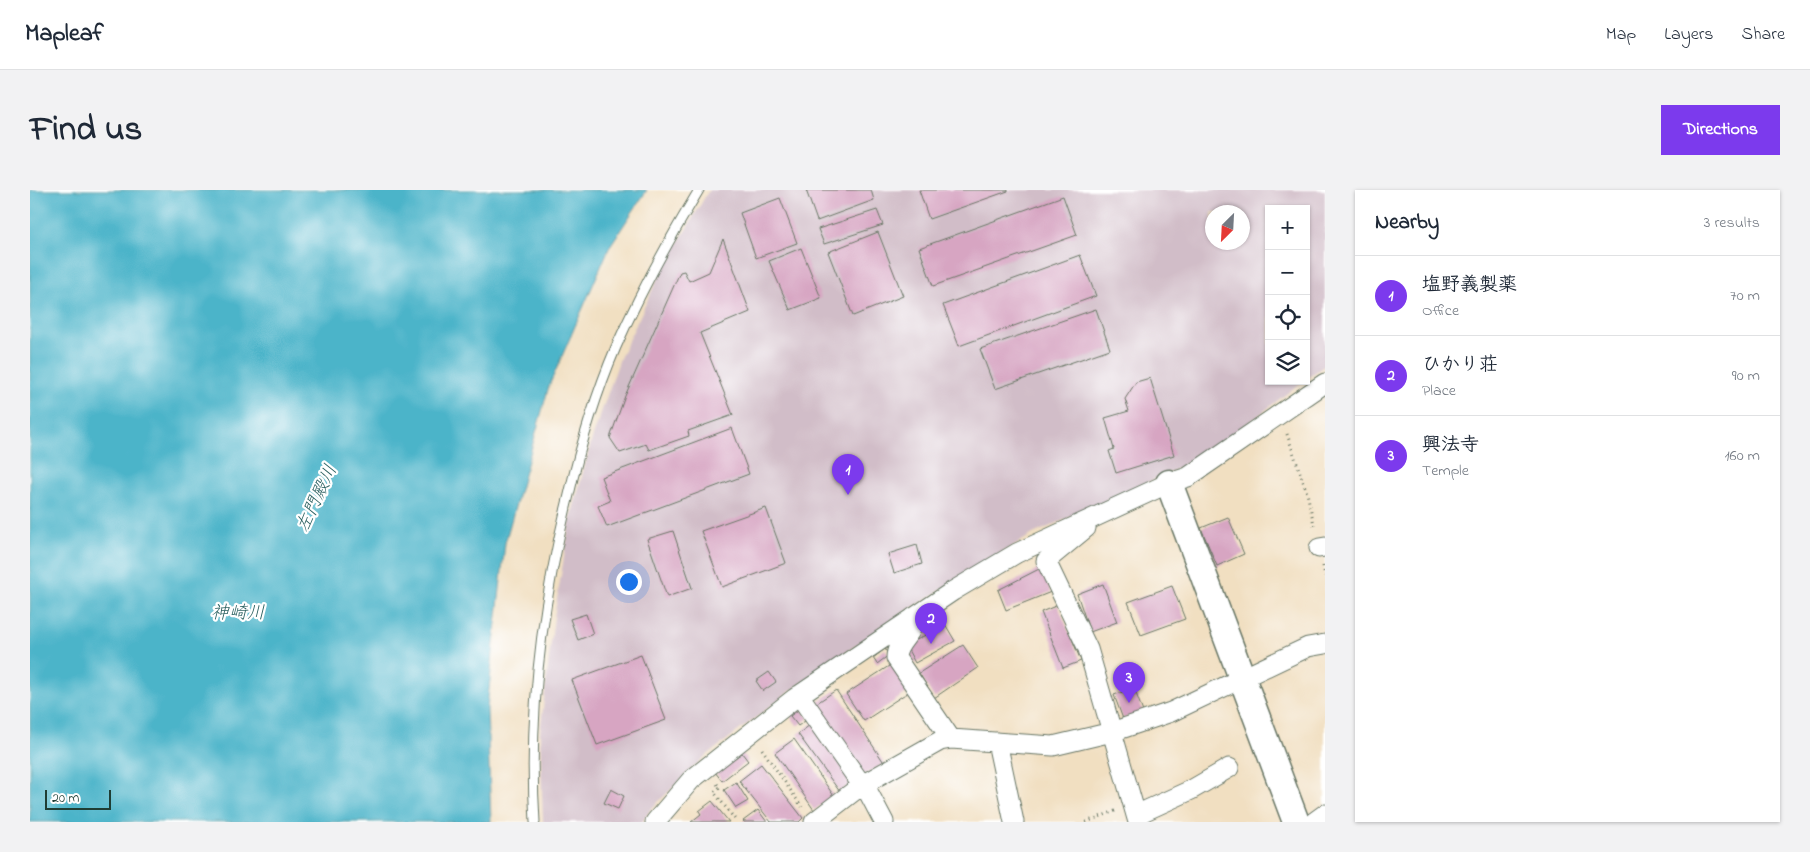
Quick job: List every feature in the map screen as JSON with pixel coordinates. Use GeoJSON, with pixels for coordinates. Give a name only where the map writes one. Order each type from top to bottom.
{"type":"FeatureCollection","features":[{"type":"Feature","properties":{"kind":"street"},"geometry":{"type":"LineString","coordinates":[[655,822],[690,780],[799,695],[914,617],[1017,553],[1169,483],[1188,477],[1325,383]]}},
{"type":"Feature","properties":{"kind":"street"},"geometry":{"type":"LineString","coordinates":[[1169,483],[1243,676],[1296,822]]}},
{"type":"Feature","properties":{"kind":"street"},"geometry":{"type":"LineString","coordinates":[[1047,563],[1046,561],[1092,523],[1097,516]]}},
{"type":"Feature","properties":{"kind":"street"},"geometry":{"type":"LineString","coordinates":[[1017,553],[1047,563],[1088,649],[1135,814],[1191,790],[1229,768]]}},
{"type":"Feature","properties":{"kind":"street"},"geometry":{"type":"LineString","coordinates":[[914,617],[914,628],[896,651],[896,658],[951,739]]}},
{"type":"Feature","properties":{"kind":"street"},"geometry":{"type":"LineString","coordinates":[[810,818],[863,784],[940,741],[951,739],[1053,746],[1112,732],[1171,712],[1233,684],[1243,676],[1308,647],[1325,644]]}},
{"type":"Feature","properties":{"kind":"street"},"geometry":{"type":"LineString","coordinates":[[799,695],[863,784],[884,822]]}},
{"type":"Feature","properties":{"kind":"street"},"geometry":{"type":"LineString","coordinates":[[998,742],[1014,822]]}},
{"type":"Feature","properties":{"kind":"street"},"geometry":{"type":"LineString","coordinates":[[1314,822],[1325,814]]}},
{"type":"Feature","properties":{"kind":"lane"},"geometry":{"type":"LineString","coordinates":[[535,822],[534,728],[538,664],[556,546],[578,454],[615,349],[644,288],[699,190]]}},
{"type":"Feature","properties":{"kind":"path"},"geometry":{"type":"LineString","coordinates":[[1281,414],[1307,493],[1322,547],[1325,576]]}},
{"type":"Feature","properties":{"kind":"path"},"geometry":{"type":"LineString","coordinates":[[764,723],[774,735],[772,742],[762,750],[810,818]]}},
{"type":"Feature","properties":{"kind":"path"},"geometry":{"type":"LineString","coordinates":[[704,769],[720,787],[714,792],[737,822]]}},
{"type":"Feature","properties":{"kind":"path"},"geometry":{"type":"LineString","coordinates":[[1086,822],[1135,814]]}},
{"type":"Feature","properties":{"kind":"shaded area"},"geometry":{"type":"Polygon","coordinates":[[[709,190],[1325,190],[1325,365],[1310,376],[1310,205],[1265,205],[1265,385],[1298,385],[1219,446],[1175,470],[1033,534],[895,618],[785,695],[702,759],[651,809],[642,822],[543,822],[540,733],[554,617],[570,521],[592,439],[620,358],[658,278],[709,190]]]}},
{"type":"Feature","properties":{"kind":"water","name":"神崎川"},"geometry":{"type":"Polygon","coordinates":[[[30,190],[647,190],[610,246],[549,386],[505,543],[487,708],[491,822],[30,822],[30,190]]]}},
{"type":"Feature","properties":{"kind":"building"},"geometry":{"type":"Polygon","coordinates":[[[806,190],[871,190],[874,200],[817,221],[806,190]]]}},
{"type":"Feature","properties":{"kind":"building"},"geometry":{"type":"Polygon","coordinates":[[[919,190],[1008,190],[1008,191],[929,219],[919,190]]]}},
{"type":"Feature","properties":{"kind":"building"},"geometry":{"type":"Polygon","coordinates":[[[1063,196],[1077,235],[933,286],[919,248],[1063,196]]]}},
{"type":"Feature","properties":{"kind":"building"},"geometry":{"type":"Polygon","coordinates":[[[780,198],[797,243],[756,258],[740,213],[780,198]]]}},
{"type":"Feature","properties":{"kind":"building"},"geometry":{"type":"Polygon","coordinates":[[[877,210],[883,225],[824,244],[818,229],[877,210]]]}},
{"type":"Feature","properties":{"kind":"building"},"geometry":{"type":"Polygon","coordinates":[[[878,232],[903,296],[853,316],[828,252],[878,232]]]}},
{"type":"Feature","properties":{"kind":"building"},"geometry":{"type":"Polygon","coordinates":[[[723,239],[750,312],[700,333],[733,415],[688,431],[689,436],[649,450],[646,444],[620,453],[610,438],[625,396],[680,272],[684,271],[689,281],[709,272],[723,239]]]}},
{"type":"Feature","properties":{"kind":"building"},"geometry":{"type":"Polygon","coordinates":[[[801,248],[821,298],[790,310],[769,261],[801,248]]]}},
{"type":"Feature","properties":{"kind":"building"},"geometry":{"type":"Polygon","coordinates":[[[1080,255],[1096,296],[959,346],[943,305],[1080,255]]]}},
{"type":"Feature","properties":{"kind":"building"},"geometry":{"type":"Polygon","coordinates":[[[1096,309],[1110,349],[995,389],[980,349],[1096,309]]]}},
{"type":"Feature","properties":{"kind":"building"},"geometry":{"type":"Polygon","coordinates":[[[1150,378],[1174,455],[1116,473],[1109,451],[1114,449],[1105,418],[1129,411],[1125,399],[1136,382],[1150,378]]]}},
{"type":"Feature","properties":{"kind":"building"},"geometry":{"type":"Polygon","coordinates":[[[732,428],[749,474],[607,527],[598,506],[610,501],[601,477],[732,428]]]}},
{"type":"Feature","properties":{"kind":"building"},"geometry":{"type":"Polygon","coordinates":[[[766,508],[786,563],[722,587],[701,531],[766,508]]]}},
{"type":"Feature","properties":{"kind":"building"},"geometry":{"type":"Polygon","coordinates":[[[1228,517],[1244,554],[1217,566],[1201,528],[1228,517]]]}},
{"type":"Feature","properties":{"kind":"building"},"geometry":{"type":"Polygon","coordinates":[[[673,531],[692,588],[667,597],[647,539],[673,531]]]}},
{"type":"Feature","properties":{"kind":"building"},"geometry":{"type":"Polygon","coordinates":[[[917,545],[922,564],[894,573],[888,554],[917,545]]]}},
{"type":"Feature","properties":{"kind":"building"},"geometry":{"type":"Polygon","coordinates":[[[1041,568],[1051,592],[1006,610],[998,590],[1041,568]]]}},
{"type":"Feature","properties":{"kind":"building"},"geometry":{"type":"Polygon","coordinates":[[[1103,584],[1117,622],[1090,632],[1077,594],[1103,584]]]}},
{"type":"Feature","properties":{"kind":"building"},"geometry":{"type":"Polygon","coordinates":[[[1172,586],[1185,619],[1141,635],[1128,602],[1172,586]]]}},
{"type":"Feature","properties":{"kind":"building"},"geometry":{"type":"Polygon","coordinates":[[[1058,605],[1081,661],[1063,668],[1041,612],[1058,605]]]}},
{"type":"Feature","properties":{"kind":"building"},"geometry":{"type":"Polygon","coordinates":[[[586,614],[593,634],[578,640],[570,619],[586,614]]]}},
{"type":"Feature","properties":{"kind":"building"},"geometry":{"type":"Polygon","coordinates":[[[945,624],[955,641],[915,663],[906,646],[945,624]]]}},
{"type":"Feature","properties":{"kind":"building"},"geometry":{"type":"Polygon","coordinates":[[[963,645],[978,668],[934,698],[919,673],[963,645]]]}},
{"type":"Feature","properties":{"kind":"building"},"geometry":{"type":"Polygon","coordinates":[[[885,649],[889,655],[877,664],[873,658],[885,649]]]}},
{"type":"Feature","properties":{"kind":"building"},"geometry":{"type":"Polygon","coordinates":[[[641,655],[666,720],[597,745],[572,680],[641,655]]]}},
{"type":"Feature","properties":{"kind":"building"},"geometry":{"type":"Polygon","coordinates":[[[892,664],[910,691],[864,721],[846,694],[892,664]]]}},
{"type":"Feature","properties":{"kind":"building"},"geometry":{"type":"Polygon","coordinates":[[[769,672],[776,682],[763,691],[756,681],[769,672]]]}},
{"type":"Feature","properties":{"kind":"building"},"geometry":{"type":"Polygon","coordinates":[[[1134,688],[1143,712],[1123,719],[1114,695],[1134,688]]]}},
{"type":"Feature","properties":{"kind":"building"},"geometry":{"type":"Polygon","coordinates":[[[836,690],[885,764],[862,776],[814,705],[836,690]]]}},
{"type":"Feature","properties":{"kind":"building"},"geometry":{"type":"Polygon","coordinates":[[[801,708],[809,718],[798,726],[790,716],[801,708]]]}},
{"type":"Feature","properties":{"kind":"building"},"geometry":{"type":"Polygon","coordinates":[[[814,722],[856,781],[840,792],[798,734],[814,722]]]}},
{"type":"Feature","properties":{"kind":"building"},"geometry":{"type":"Polygon","coordinates":[[[794,739],[834,796],[814,810],[775,753],[794,739]]]}},
{"type":"Feature","properties":{"kind":"building"},"geometry":{"type":"Polygon","coordinates":[[[742,753],[748,761],[722,781],[715,772],[742,753]]]}},
{"type":"Feature","properties":{"kind":"building"},"geometry":{"type":"Polygon","coordinates":[[[761,764],[803,818],[799,822],[771,822],[739,781],[761,764]]]}},
{"type":"Feature","properties":{"kind":"building"},"geometry":{"type":"Polygon","coordinates":[[[736,782],[748,801],[736,808],[724,790],[736,782]]]}},
{"type":"Feature","properties":{"kind":"building"},"geometry":{"type":"Polygon","coordinates":[[[611,789],[624,796],[618,809],[604,803],[611,789]]]}},
{"type":"Feature","properties":{"kind":"building"},"geometry":{"type":"Polygon","coordinates":[[[712,801],[729,822],[691,822],[701,814],[699,811],[712,801]]]}},
{"type":"Feature","properties":{"kind":"building"},"geometry":{"type":"Polygon","coordinates":[[[758,810],[767,822],[743,821],[758,810]]]}},
{"type":"Feature","properties":{"kind":"place","name":"塩野義製薬"},"geometry":{"type":"Point","coordinates":[848,495]}},
{"type":"Feature","properties":{"kind":"place","name":"ひかり荘"},"geometry":{"type":"Point","coordinates":[931,644]}},
{"type":"Feature","properties":{"kind":"place","name":"興法寺"},"geometry":{"type":"Point","coordinates":[1129,703]}},
{"type":"Feature","properties":{"kind":"water label","name":"左門殿川"},"geometry":{"type":"Point","coordinates":[316,498]}}]}
